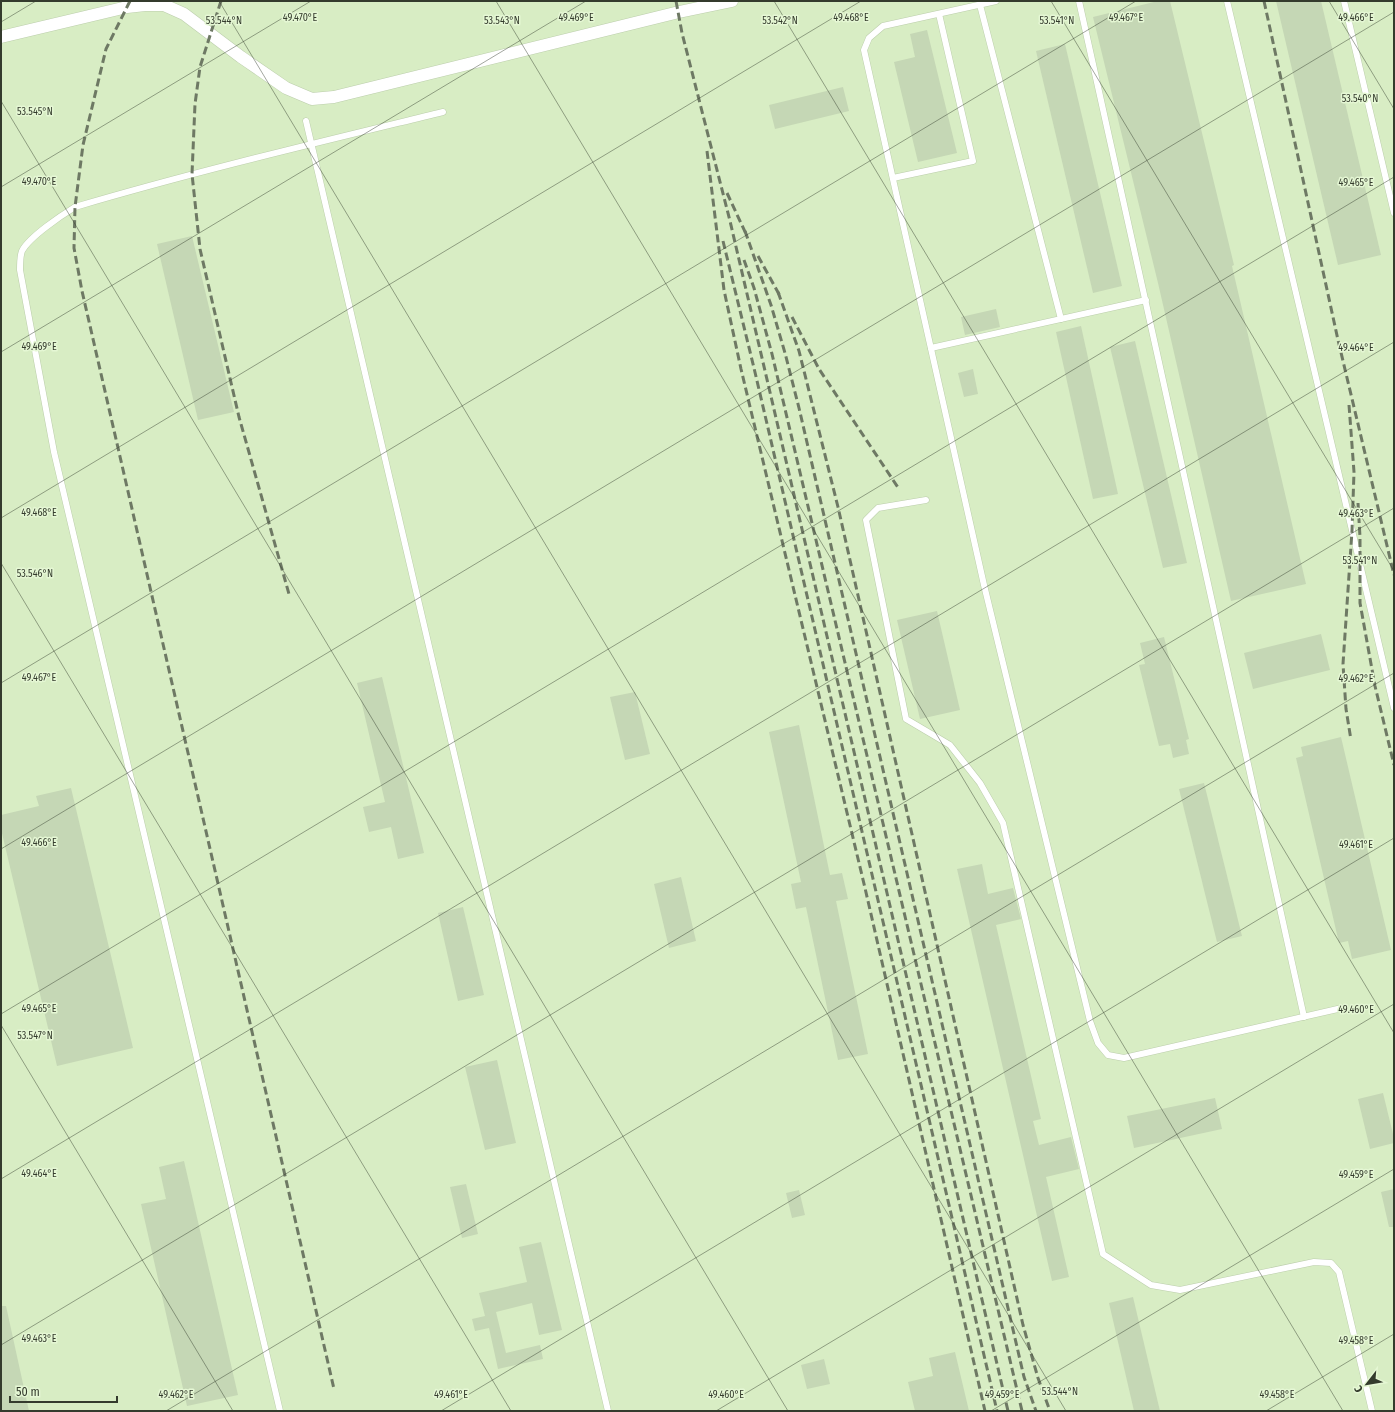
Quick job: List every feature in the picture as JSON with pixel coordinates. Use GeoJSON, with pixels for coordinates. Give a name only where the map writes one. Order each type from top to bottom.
{"type":"FeatureCollection","features":[{"type":"Feature","properties":{"kind":"street"},"geometry":{"type":"LineString","coordinates":[[1,37],[127,7],[145,4],[164,5],[184,14],[241,57],[286,88],[312,99],[341,95],[678,12],[732,1]]}},
{"type":"Feature","properties":{"kind":"lane"},"geometry":{"type":"LineString","coordinates":[[996,1],[883,26],[869,38],[864,50],[984,585],[1087,1006],[1098,1044],[1108,1056],[1124,1058],[1342,1008]]}},
{"type":"Feature","properties":{"kind":"lane"},"geometry":{"type":"LineString","coordinates":[[1079,1],[1304,1017]]}},
{"type":"Feature","properties":{"kind":"lane"},"geometry":{"type":"LineString","coordinates":[[1227,1],[1394,708]]}},
{"type":"Feature","properties":{"kind":"lane"},"geometry":{"type":"LineString","coordinates":[[1344,1],[1394,213]]}},
{"type":"Feature","properties":{"kind":"lane"},"geometry":{"type":"LineString","coordinates":[[980,5],[1061,319]]}},
{"type":"Feature","properties":{"kind":"lane"},"geometry":{"type":"LineString","coordinates":[[893,178],[973,161],[939,14]]}},
{"type":"Feature","properties":{"kind":"lane"},"geometry":{"type":"LineString","coordinates":[[280,1411],[54,452],[20,270],[22,252],[35,236],[62,214],[75,207],[166,180],[443,112]]}},
{"type":"Feature","properties":{"kind":"lane"},"geometry":{"type":"LineString","coordinates":[[306,121],[608,1411]]}},
{"type":"Feature","properties":{"kind":"lane"},"geometry":{"type":"LineString","coordinates":[[931,348],[1146,300]]}},
{"type":"Feature","properties":{"kind":"lane"},"geometry":{"type":"LineString","coordinates":[[926,500],[878,508],[866,520],[906,719],[950,745],[980,783],[1004,823],[1103,1254],[1151,1285],[1180,1290],[1314,1262],[1331,1263],[1339,1272],[1372,1411]]}},
{"type":"Feature","properties":{"kind":"shaded area"},"geometry":{"type":"Polygon","coordinates":[[[1,1],[1394,1],[1394,1411],[1,1411],[1,1]]]}},
{"type":"Feature","properties":{"kind":"building"},"geometry":{"type":"Polygon","coordinates":[[[1158,1],[1170,1],[1234,265],[1232,266],[1306,584],[1231,601],[1158,283],[1093,17],[1158,1]]]}},
{"type":"Feature","properties":{"kind":"building"},"geometry":{"type":"Polygon","coordinates":[[[1276,1],[1321,1],[1381,255],[1338,265],[1276,1]]]}},
{"type":"Feature","properties":{"kind":"building"},"geometry":{"type":"Polygon","coordinates":[[[927,30],[957,153],[918,162],[894,62],[915,57],[910,34],[927,30]]]}},
{"type":"Feature","properties":{"kind":"building"},"geometry":{"type":"Polygon","coordinates":[[[1065,44],[1122,286],[1093,293],[1036,51],[1065,44]]]}},
{"type":"Feature","properties":{"kind":"building"},"geometry":{"type":"Polygon","coordinates":[[[843,87],[849,111],[775,129],[769,105],[843,87]]]}},
{"type":"Feature","properties":{"kind":"building"},"geometry":{"type":"Polygon","coordinates":[[[192,236],[234,412],[198,420],[157,244],[192,236]]]}},
{"type":"Feature","properties":{"kind":"building"},"geometry":{"type":"Polygon","coordinates":[[[996,309],[1000,327],[965,335],[961,317],[996,309]]]}},
{"type":"Feature","properties":{"kind":"building"},"geometry":{"type":"Polygon","coordinates":[[[1081,326],[1118,494],[1093,499],[1056,332],[1081,326]]]}},
{"type":"Feature","properties":{"kind":"building"},"geometry":{"type":"Polygon","coordinates":[[[1135,341],[1187,563],[1163,568],[1110,347],[1135,341]]]}},
{"type":"Feature","properties":{"kind":"building"},"geometry":{"type":"Polygon","coordinates":[[[973,369],[978,394],[964,397],[958,373],[973,369]]]}},
{"type":"Feature","properties":{"kind":"building"},"geometry":{"type":"Polygon","coordinates":[[[937,611],[960,710],[920,719],[897,620],[937,611]]]}},
{"type":"Feature","properties":{"kind":"building"},"geometry":{"type":"Polygon","coordinates":[[[1321,634],[1330,670],[1253,689],[1244,653],[1321,634]]]}},
{"type":"Feature","properties":{"kind":"building"},"geometry":{"type":"Polygon","coordinates":[[[1164,637],[1189,739],[1186,740],[1189,754],[1173,758],[1170,744],[1159,746],[1139,665],[1145,664],[1140,643],[1164,637]]]}},
{"type":"Feature","properties":{"kind":"building"},"geometry":{"type":"Polygon","coordinates":[[[382,677],[424,853],[398,859],[391,827],[369,832],[363,807],[385,802],[357,683],[382,677]]]}},
{"type":"Feature","properties":{"kind":"building"},"geometry":{"type":"Polygon","coordinates":[[[635,692],[650,754],[625,760],[610,697],[635,692]]]}},
{"type":"Feature","properties":{"kind":"building"},"geometry":{"type":"Polygon","coordinates":[[[799,725],[830,875],[842,873],[848,899],[836,901],[868,1054],[838,1060],[806,907],[796,909],[791,884],[801,882],[769,732],[799,725]]]}},
{"type":"Feature","properties":{"kind":"building"},"geometry":{"type":"Polygon","coordinates":[[[1341,737],[1391,950],[1352,959],[1348,941],[1339,943],[1296,758],[1303,756],[1301,747],[1341,737]]]}},
{"type":"Feature","properties":{"kind":"building"},"geometry":{"type":"Polygon","coordinates":[[[1204,783],[1242,936],[1217,942],[1179,789],[1204,783]]]}},
{"type":"Feature","properties":{"kind":"building"},"geometry":{"type":"Polygon","coordinates":[[[71,788],[133,1048],[57,1066],[1,829],[1,815],[39,806],[36,796],[71,788]]]}},
{"type":"Feature","properties":{"kind":"building"},"geometry":{"type":"Polygon","coordinates":[[[982,864],[988,894],[1013,888],[1021,919],[996,925],[1041,1119],[1033,1121],[1039,1145],[1071,1137],[1079,1169],[1046,1177],[1069,1277],[1052,1281],[957,869],[982,864]]]}},
{"type":"Feature","properties":{"kind":"building"},"geometry":{"type":"Polygon","coordinates":[[[681,877],[696,941],[669,948],[654,884],[681,877]]]}},
{"type":"Feature","properties":{"kind":"building"},"geometry":{"type":"Polygon","coordinates":[[[463,907],[484,995],[458,1001],[438,913],[463,907]]]}},
{"type":"Feature","properties":{"kind":"building"},"geometry":{"type":"Polygon","coordinates":[[[497,1060],[516,1143],[485,1150],[465,1067],[497,1060]]]}},
{"type":"Feature","properties":{"kind":"building"},"geometry":{"type":"Polygon","coordinates":[[[1383,1093],[1394,1143],[1370,1149],[1358,1099],[1383,1093]]]}},
{"type":"Feature","properties":{"kind":"building"},"geometry":{"type":"Polygon","coordinates":[[[1215,1098],[1222,1129],[1134,1148],[1127,1116],[1215,1098]]]}},
{"type":"Feature","properties":{"kind":"building"},"geometry":{"type":"Polygon","coordinates":[[[184,1161],[238,1395],[187,1406],[141,1204],[166,1199],[159,1167],[184,1161]]]}},
{"type":"Feature","properties":{"kind":"building"},"geometry":{"type":"Polygon","coordinates":[[[466,1184],[478,1234],[462,1238],[450,1187],[466,1184]]]}},
{"type":"Feature","properties":{"kind":"building"},"geometry":{"type":"Polygon","coordinates":[[[1394,1189],[1394,1227],[1389,1227],[1381,1192],[1394,1189]]]}},
{"type":"Feature","properties":{"kind":"building"},"geometry":{"type":"Polygon","coordinates":[[[799,1190],[805,1215],[792,1218],[786,1193],[799,1190]]]}},
{"type":"Feature","properties":{"kind":"building"},"geometry":{"type":"Polygon","coordinates":[[[541,1242],[562,1330],[539,1335],[532,1303],[496,1312],[506,1353],[540,1345],[543,1359],[498,1369],[489,1328],[475,1331],[472,1319],[485,1316],[479,1293],[527,1282],[519,1247],[541,1242]]]}},
{"type":"Feature","properties":{"kind":"building"},"geometry":{"type":"Polygon","coordinates":[[[1133,1297],[1160,1411],[1134,1411],[1109,1303],[1133,1297]]]}},
{"type":"Feature","properties":{"kind":"building"},"geometry":{"type":"Polygon","coordinates":[[[1,1306],[6,1306],[29,1411],[1,1411],[1,1306]]]}},
{"type":"Feature","properties":{"kind":"building"},"geometry":{"type":"Polygon","coordinates":[[[955,1352],[969,1411],[915,1411],[908,1382],[933,1376],[929,1358],[955,1352]]]}},
{"type":"Feature","properties":{"kind":"building"},"geometry":{"type":"Polygon","coordinates":[[[824,1359],[830,1384],[807,1389],[801,1365],[824,1359]]]}},
{"type":"Feature","properties":{"kind":"railway"},"geometry":{"type":"LineString","coordinates":[[130,1],[106,49],[83,145],[75,207],[74,248],[82,291],[334,1389]]}},
{"type":"Feature","properties":{"kind":"railway"},"geometry":{"type":"LineString","coordinates":[[221,1],[200,67],[195,104],[192,174],[200,249],[239,417],[289,594]]}},
{"type":"Feature","properties":{"kind":"railway"},"geometry":{"type":"LineString","coordinates":[[676,1],[682,33],[730,221],[1008,1411]]}},
{"type":"Feature","properties":{"kind":"railway"},"geometry":{"type":"LineString","coordinates":[[1264,1],[1338,340],[1394,575]]}},
{"type":"Feature","properties":{"kind":"railway"},"geometry":{"type":"LineString","coordinates":[[707,151],[724,290],[741,369],[865,888],[985,1411]]}},
{"type":"Feature","properties":{"kind":"railway"},"geometry":{"type":"LineString","coordinates":[[727,193],[747,236]]}},
{"type":"Feature","properties":{"kind":"railway"},"geometry":{"type":"LineString","coordinates":[[745,231],[771,305],[799,408],[1024,1377],[1036,1411]]}},
{"type":"Feature","properties":{"kind":"railway"},"geometry":{"type":"LineString","coordinates":[[723,241],[754,368],[997,1411]]}},
{"type":"Feature","properties":{"kind":"railway"},"geometry":{"type":"LineString","coordinates":[[758,256],[780,296]]}},
{"type":"Feature","properties":{"kind":"railway"},"geometry":{"type":"LineString","coordinates":[[744,260],[754,288],[772,354],[1022,1411]]}},
{"type":"Feature","properties":{"kind":"railway"},"geometry":{"type":"LineString","coordinates":[[778,292],[799,351],[838,507],[1023,1325],[1038,1378],[1050,1411]]}},
{"type":"Feature","properties":{"kind":"railway"},"geometry":{"type":"LineString","coordinates":[[792,317],[819,369],[899,489]]}},
{"type":"Feature","properties":{"kind":"railway"},"geometry":{"type":"LineString","coordinates":[[1349,405],[1354,472],[1352,531],[1343,664],[1346,709],[1351,740]]}},
{"type":"Feature","properties":{"kind":"railway"},"geometry":{"type":"LineString","coordinates":[[1358,503],[1360,537],[1360,603],[1375,686],[1394,765]]}}]}
